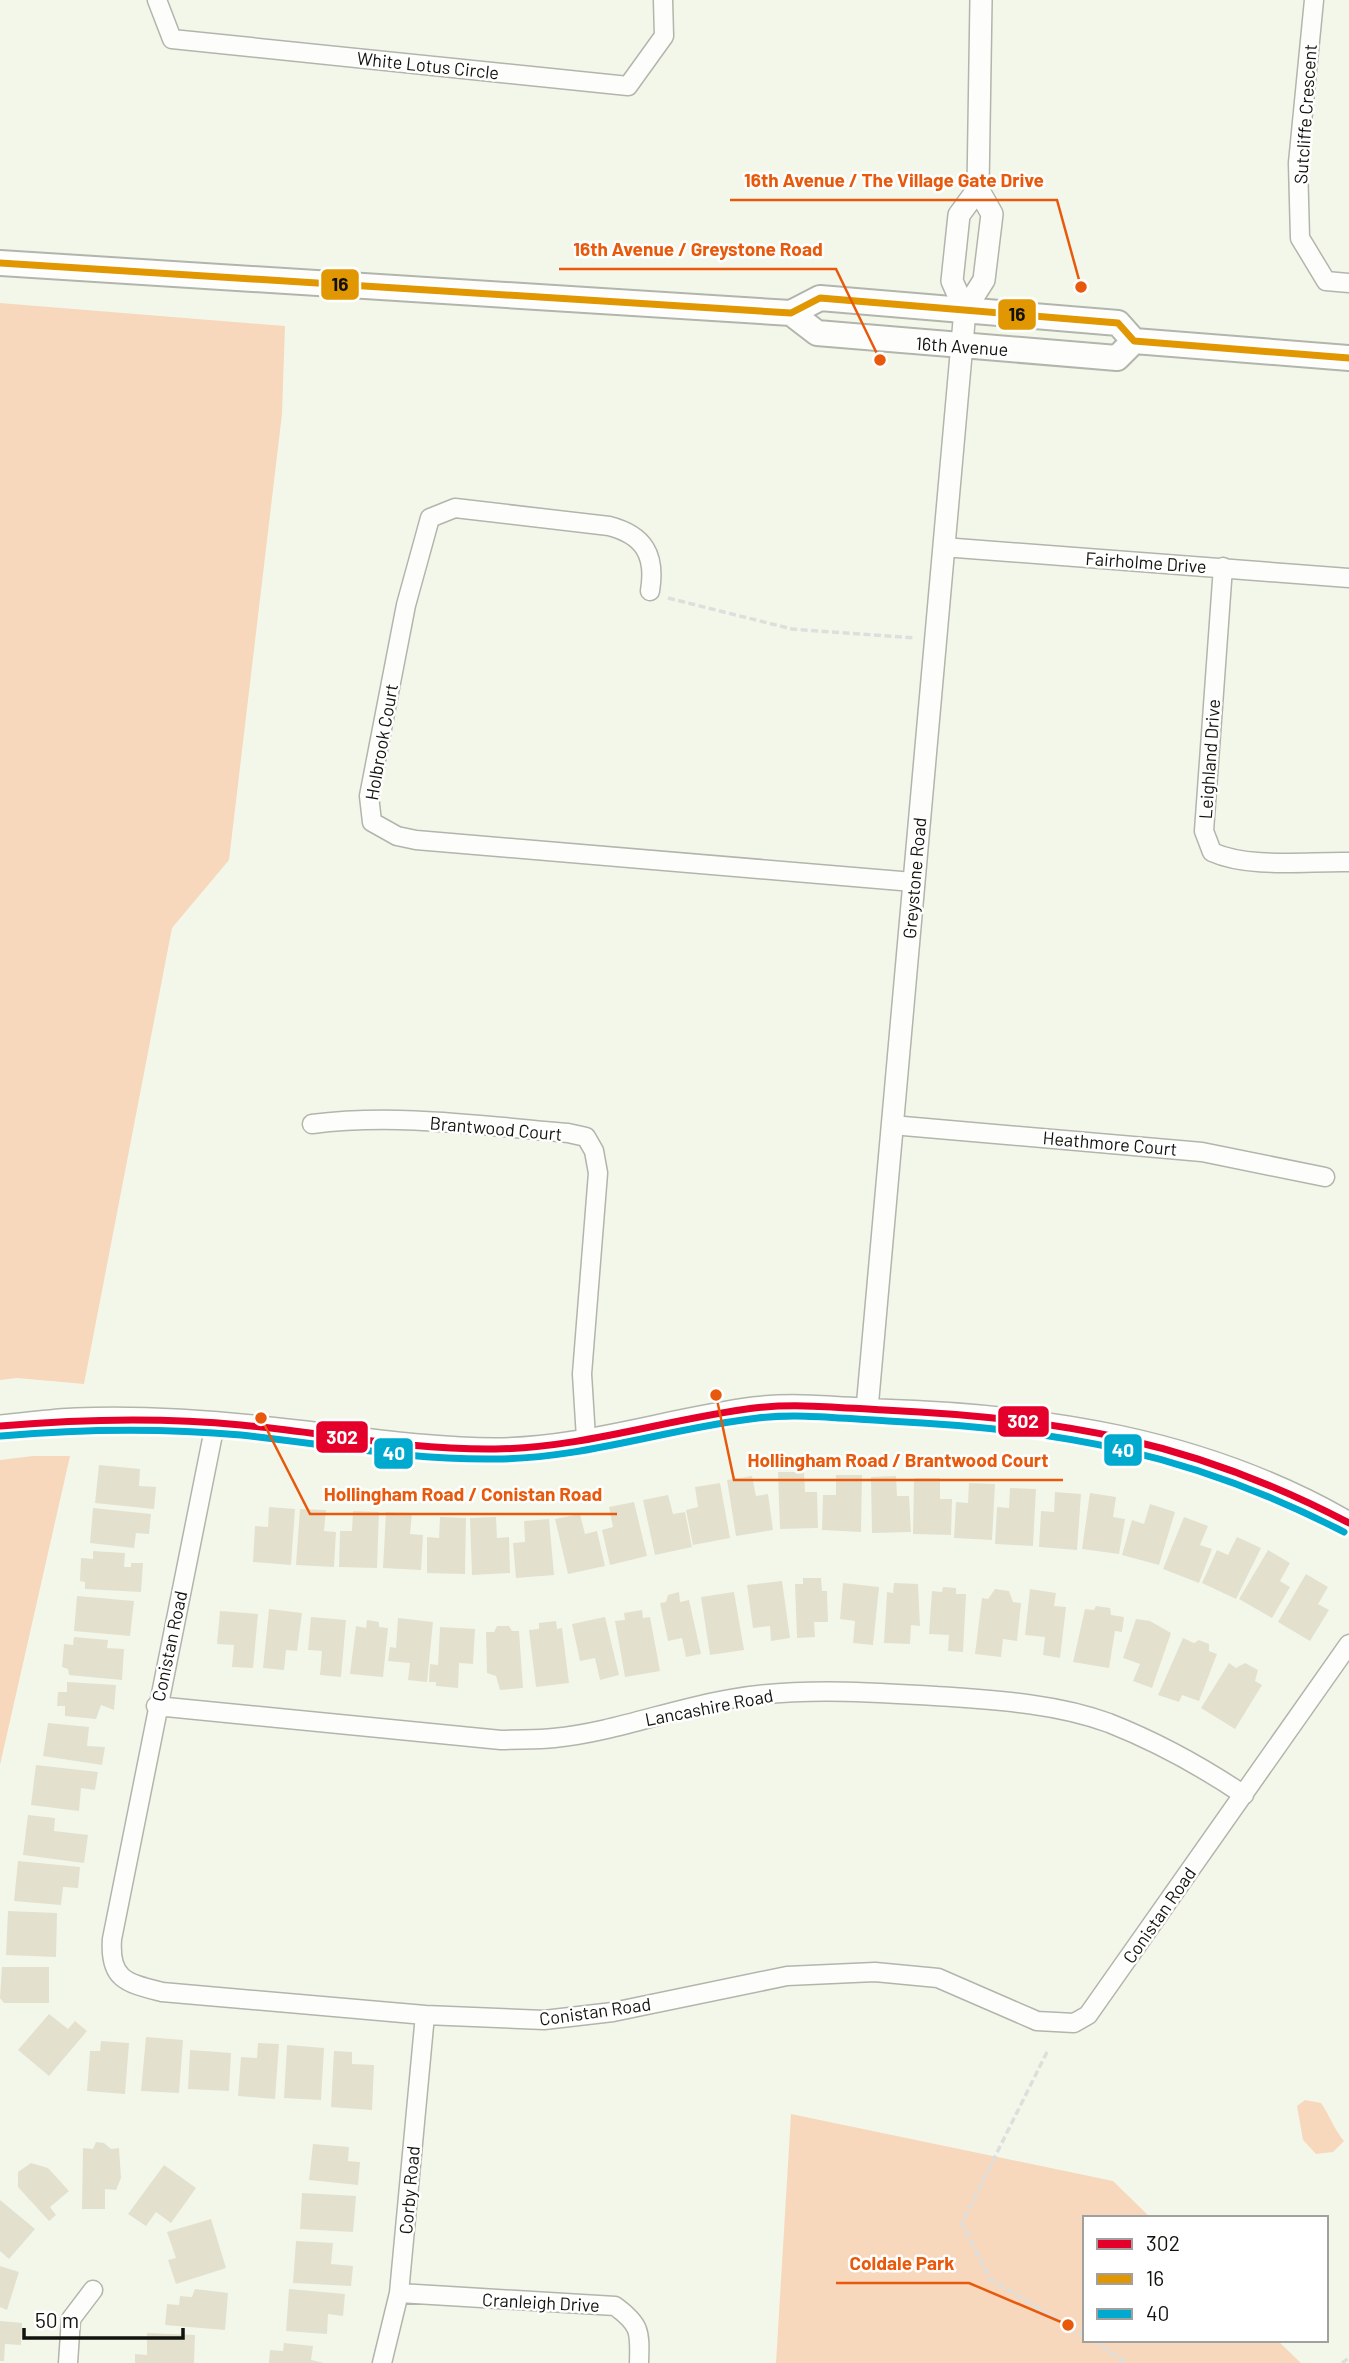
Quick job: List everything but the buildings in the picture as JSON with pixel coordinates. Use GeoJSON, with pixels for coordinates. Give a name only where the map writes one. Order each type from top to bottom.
{"type":"FeatureCollection","features":[{"type":"Feature","properties":{"kind":"main road","name":"16th Avenue"},"geometry":{"type":"LineString","coordinates":[[3,261],[791,313],[820,298],[1118,323],[1134,341],[1117,358],[961,346],[817,333],[791,313]]}},
{"type":"Feature","properties":{"kind":"main road"},"geometry":{"type":"LineString","coordinates":[[1134,341],[1349,358]]}},
{"type":"Feature","properties":{"kind":"street","name":"White Lotus Circle"},"geometry":{"type":"LineString","coordinates":[[157,0],[172,39],[628,86],[664,36],[663,0]]}},
{"type":"Feature","properties":{"kind":"street"},"geometry":{"type":"LineString","coordinates":[[965,310],[984,280],[992,215],[978,189],[981,0]]}},
{"type":"Feature","properties":{"kind":"street","name":"Sutcliffe Crescent"},"geometry":{"type":"LineString","coordinates":[[1314,0],[1298,163],[1300,238],[1326,281],[1349,283]]}},
{"type":"Feature","properties":{"kind":"street"},"geometry":{"type":"LineString","coordinates":[[965,310],[952,281],[959,215],[978,189]]}},
{"type":"Feature","properties":{"kind":"street","name":"Greystone Road"},"geometry":{"type":"LineString","coordinates":[[867,1409],[965,310]]}},
{"type":"Feature","properties":{"kind":"street","name":"Holbrook Court"},"geometry":{"type":"LineString","coordinates":[[650,592],[650,560],[643,544],[631,531],[609,526],[454,508],[430,518],[406,605],[369,796],[372,821],[390,833],[416,840],[913,882]]}},
{"type":"Feature","properties":{"kind":"street","name":"Fairholme Drive"},"geometry":{"type":"LineString","coordinates":[[943,547],[1349,578]]}},
{"type":"Feature","properties":{"kind":"street","name":"Leighland Drive"},"geometry":{"type":"LineString","coordinates":[[1223,567],[1204,831],[1212,852],[1227,859],[1250,861],[1349,862]]}},
{"type":"Feature","properties":{"kind":"street","name":"Brantwood Court"},"geometry":{"type":"LineString","coordinates":[[312,1124],[356,1118],[400,1120],[568,1133],[586,1137],[594,1151],[598,1173],[582,1374],[586,1438]]}},
{"type":"Feature","properties":{"kind":"street","name":"Heathmore Court"},"geometry":{"type":"LineString","coordinates":[[892,1125],[1202,1152],[1325,1177]]}},
{"type":"Feature","properties":{"kind":"street"},"geometry":{"type":"LineString","coordinates":[[0,1426],[76,1419],[215,1424],[491,1449],[535,1447],[757,1407],[867,1409],[1061,1423],[1138,1438],[1262,1478],[1349,1523]]}},
{"type":"Feature","properties":{"kind":"street","name":"Conistan Road"},"geometry":{"type":"LineString","coordinates":[[215,1424],[156,1706],[110,1960],[115,1972],[140,1986],[162,1992],[425,2015],[544,2020],[613,2012],[787,1976],[875,1972],[938,1978],[1037,2021],[1074,2023],[1088,2015],[1349,1644]]}},
{"type":"Feature","properties":{"kind":"street","name":"Lancashire Road"},"geometry":{"type":"LineString","coordinates":[[156,1706],[501,1740],[583,1734],[729,1699],[773,1694],[861,1690],[961,1698],[1047,1707],[1106,1722],[1201,1766],[1244,1795]]}},
{"type":"Feature","properties":{"kind":"street","name":"Corby Road"},"geometry":{"type":"LineString","coordinates":[[382,2363],[399,2294],[425,2015]]}},
{"type":"Feature","properties":{"kind":"street"},"geometry":{"type":"LineString","coordinates":[[68,2363],[71,2319],[93,2290]]}},
{"type":"Feature","properties":{"kind":"street","name":"Cranleigh Drive"},"geometry":{"type":"LineString","coordinates":[[399,2294],[615,2306],[636,2322],[639,2363]]}},
{"type":"Feature","properties":{"kind":"path"},"geometry":{"type":"LineString","coordinates":[[650,592],[792,629],[935,640]]}},
{"type":"Feature","properties":{"kind":"path"},"geometry":{"type":"LineString","coordinates":[[1047,2052],[962,2222],[990,2280],[1083,2335]]}},
{"type":"Feature","properties":{"kind":"path"},"geometry":{"type":"LineString","coordinates":[[1096,2342],[1126,2363]]}},
{"type":"Feature","properties":{"kind":"path"},"geometry":{"type":"LineString","coordinates":[[1342,2363],[1349,2358]]}},
{"type":"Feature","properties":{"kind":"shaded area"},"geometry":{"type":"Polygon","coordinates":[[[0,303],[285,326],[282,414],[229,860],[172,928],[84,1384],[17,1378],[0,1380],[0,303]]]}},
{"type":"Feature","properties":{"kind":"shaded area"},"geometry":{"type":"Polygon","coordinates":[[[33,1456],[70,1456],[0,1765],[0,1460],[33,1456]]]}},
{"type":"Feature","properties":{"kind":"shaded area"},"geometry":{"type":"Polygon","coordinates":[[[1305,2100],[1321,2103],[1344,2141],[1333,2152],[1316,2154],[1303,2140],[1297,2106],[1305,2100]]]}},
{"type":"Feature","properties":{"kind":"shaded area"},"geometry":{"type":"Polygon","coordinates":[[[791,2114],[1113,2181],[1149,2216],[1083,2216],[1083,2342],[1279,2342],[1301,2363],[776,2363],[791,2114]]]}},
{"type":"Feature","properties":{"kind":"transit line","name":"16"},"geometry":{"type":"LineString","coordinates":[[0,263],[791,313],[820,298],[1118,323],[1134,341],[1349,358]]}},
{"type":"Feature","properties":{"kind":"transit line","name":"302"},"geometry":{"type":"LineString","coordinates":[[0,1426],[90,1420],[181,1421],[241,1425],[431,1447],[495,1449],[560,1444],[754,1408],[819,1406],[948,1414],[1067,1428],[1179,1453],[1291,1495],[1349,1523]]}},
{"type":"Feature","properties":{"kind":"transit line","name":"40"},"geometry":{"type":"LineString","coordinates":[[1,1436],[91,1431],[181,1431],[241,1435],[399,1454],[494,1459],[528,1458],[594,1449],[758,1418],[823,1417],[950,1425],[1067,1439],[1178,1464],[1232,1482],[1344,1532]]}},
{"type":"Feature","properties":{"kind":"place","name":"16th Avenue / The Village Gate Drive"},"geometry":{"type":"Point","coordinates":[1081,287]}},
{"type":"Feature","properties":{"kind":"place","name":"16th Avenue / Greystone Road"},"geometry":{"type":"Point","coordinates":[880,360]}},
{"type":"Feature","properties":{"kind":"place","name":"Hollingham Road / Brantwood Court"},"geometry":{"type":"Point","coordinates":[716,1395]}},
{"type":"Feature","properties":{"kind":"place","name":"Hollingham Road / Conistan Road"},"geometry":{"type":"Point","coordinates":[261,1418]}},
{"type":"Feature","properties":{"kind":"place","name":"Coldale Park"},"geometry":{"type":"Point","coordinates":[1068,2325]}}]}
